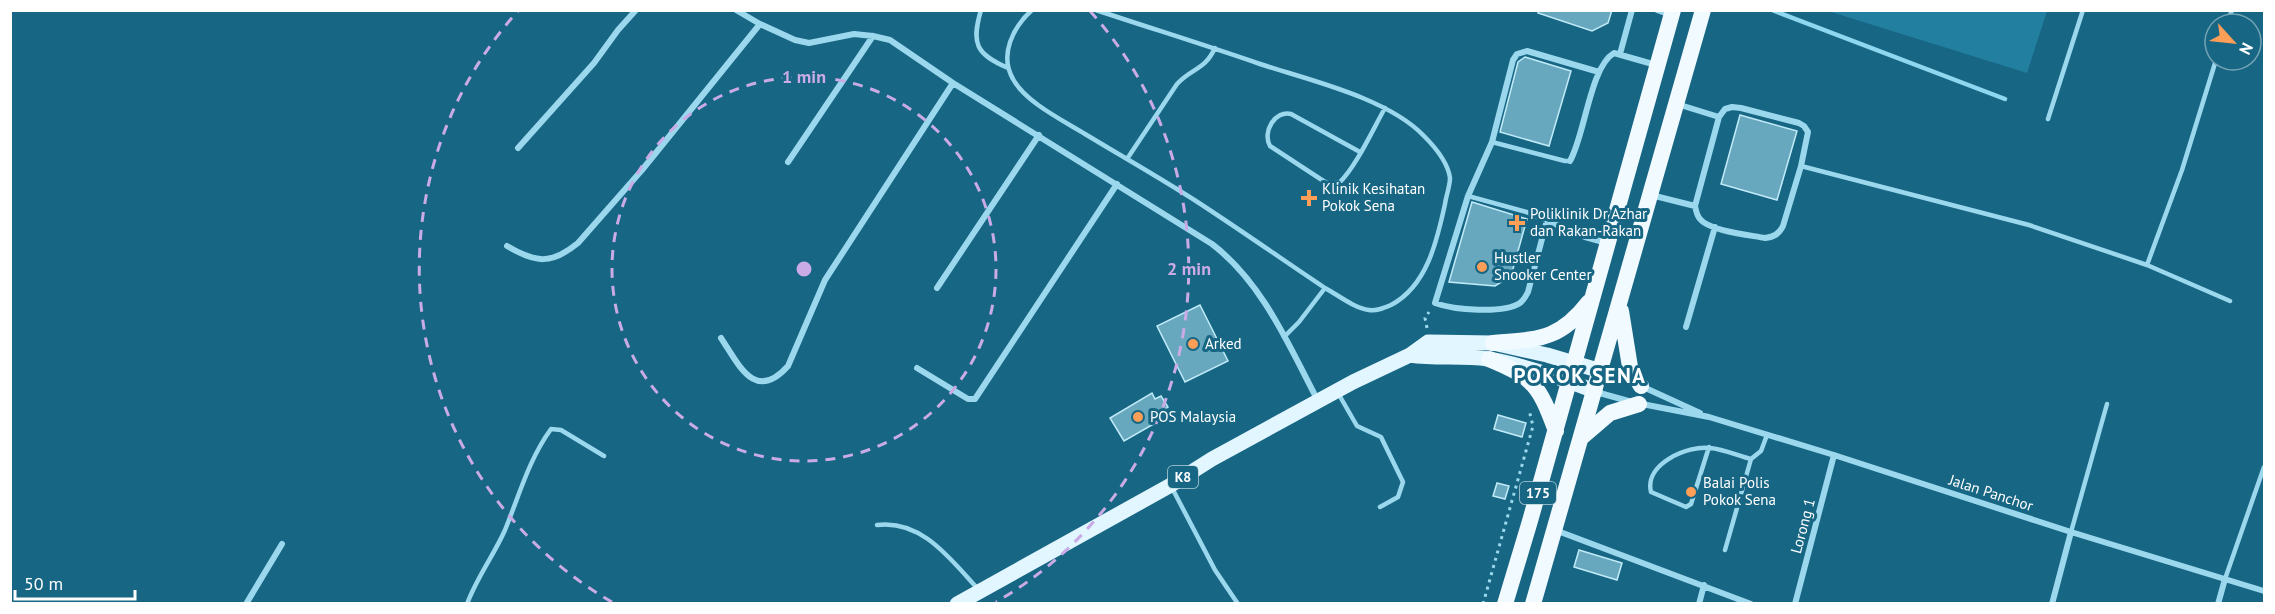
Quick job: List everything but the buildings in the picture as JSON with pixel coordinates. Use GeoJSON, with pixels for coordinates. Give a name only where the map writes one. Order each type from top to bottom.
{"type":"FeatureCollection","features":[{"type":"Feature","properties":{"kind":"highway","name":"175"},"geometry":{"type":"LineString","coordinates":[[1533,603],[1703,10]]}},
{"type":"Feature","properties":{"kind":"highway","name":"175"},"geometry":{"type":"LineString","coordinates":[[1505,603],[1556,431],[1658,65],[1667,12]]}},
{"type":"Feature","properties":{"kind":"highway"},"geometry":{"type":"LineString","coordinates":[[1491,351],[1546,338],[1571,322],[1592,298]]}},
{"type":"Feature","properties":{"kind":"highway"},"geometry":{"type":"LineString","coordinates":[[1620,304],[1630,367],[1641,386]]}},
{"type":"Feature","properties":{"kind":"highway"},"geometry":{"type":"LineString","coordinates":[[1491,351],[1539,389],[1556,431]]}},
{"type":"Feature","properties":{"kind":"highway"},"geometry":{"type":"LineString","coordinates":[[1579,440],[1610,413],[1639,404]]}},
{"type":"Feature","properties":{"kind":"main road"},"geometry":{"type":"LineString","coordinates":[[1428,342],[1444,340],[1491,351],[1574,363],[1601,371]]}},
{"type":"Feature","properties":{"kind":"main road","name":"K8"},"geometry":{"type":"LineString","coordinates":[[957,603],[1171,485],[1212,459],[1337,391],[1410,355],[1428,342]]}},
{"type":"Feature","properties":{"kind":"main road"},"geometry":{"type":"LineString","coordinates":[[1410,355],[1431,358],[1491,351],[1595,391]]}},
{"type":"Feature","properties":{"kind":"street"},"geometry":{"type":"LineString","coordinates":[[518,148],[594,63],[636,10]]}},
{"type":"Feature","properties":{"kind":"street"},"geometry":{"type":"LineString","coordinates":[[736,10],[795,40],[809,43],[854,34],[890,40],[953,83],[1212,244],[1229,257],[1262,299],[1319,402]]}},
{"type":"Feature","properties":{"kind":"street"},"geometry":{"type":"LineString","coordinates":[[1620,54],[1632,10]]}},
{"type":"Feature","properties":{"kind":"street"},"geometry":{"type":"LineString","coordinates":[[507,246],[526,257],[542,261],[567,252],[578,243],[642,170],[760,24]]}},
{"type":"Feature","properties":{"kind":"street"},"geometry":{"type":"LineString","coordinates":[[788,162],[873,36]]}},
{"type":"Feature","properties":{"kind":"street"},"geometry":{"type":"LineString","coordinates":[[1546,220],[1528,292],[1517,305],[1461,310],[1435,303],[1468,196],[1492,142],[1513,60],[1517,54],[1527,51],[1599,72]]}},
{"type":"Feature","properties":{"kind":"street"},"geometry":{"type":"LineString","coordinates":[[1570,161],[1599,72],[1608,57],[1614,53],[1658,65]]}},
{"type":"Feature","properties":{"kind":"street"},"geometry":{"type":"LineString","coordinates":[[721,338],[748,377],[760,382],[778,377],[788,366],[825,280],[953,83]]}},
{"type":"Feature","properties":{"kind":"street"},"geometry":{"type":"LineString","coordinates":[[1676,104],[1719,117]]}},
{"type":"Feature","properties":{"kind":"street"},"geometry":{"type":"LineString","coordinates":[[1741,108],[1804,126],[1808,132],[1801,166],[1780,233],[1765,238],[1714,227],[1698,218],[1695,206],[1719,117],[1725,109],[1741,108]]}},
{"type":"Feature","properties":{"kind":"street"},"geometry":{"type":"LineString","coordinates":[[937,288],[1039,135]]}},
{"type":"Feature","properties":{"kind":"street"},"geometry":{"type":"LineString","coordinates":[[917,368],[968,399],[975,399],[1117,184]]}},
{"type":"Feature","properties":{"kind":"street"},"geometry":{"type":"LineString","coordinates":[[1651,195],[1695,206]]}},
{"type":"Feature","properties":{"kind":"street"},"geometry":{"type":"LineString","coordinates":[[1530,213],[1585,237],[1607,243]]}},
{"type":"Feature","properties":{"kind":"street"},"geometry":{"type":"LineString","coordinates":[[1686,327],[1714,227]]}},
{"type":"Feature","properties":{"kind":"street"},"geometry":{"type":"LineString","coordinates":[[1601,371],[1710,417]]}},
{"type":"Feature","properties":{"kind":"street"},"geometry":{"type":"LineString","coordinates":[[1595,391],[1639,404],[1710,417]]}},
{"type":"Feature","properties":{"kind":"street","name":"Jalan Panchor"},"geometry":{"type":"LineString","coordinates":[[1710,417],[2265,591]]}},
{"type":"Feature","properties":{"kind":"street","name":"Lorong 1"},"geometry":{"type":"LineString","coordinates":[[1795,603],[1834,455]]}},
{"type":"Feature","properties":{"kind":"street"},"geometry":{"type":"LineString","coordinates":[[1555,530],[1751,603]]}},
{"type":"Feature","properties":{"kind":"street"},"geometry":{"type":"LineString","coordinates":[[2052,603],[2071,532]]}},
{"type":"Feature","properties":{"kind":"street"},"geometry":{"type":"LineString","coordinates":[[246,603],[282,544]]}},
{"type":"Feature","properties":{"kind":"street"},"geometry":{"type":"LineString","coordinates":[[2218,603],[2225,579]]}},
{"type":"Feature","properties":{"kind":"street"},"geometry":{"type":"LineString","coordinates":[[1699,603],[1704,585]]}},
{"type":"Feature","properties":{"kind":"lane"},"geometry":{"type":"LineString","coordinates":[[981,10],[976,28],[976,40],[981,52],[1008,68]]}},
{"type":"Feature","properties":{"kind":"lane"},"geometry":{"type":"LineString","coordinates":[[1032,10],[1023,18],[1013,33],[1008,48],[1008,68],[1020,90],[1055,115],[1199,203],[1325,288],[1358,306],[1370,310],[1383,309],[1400,300],[1417,282],[1433,247],[1450,181],[1448,168],[1425,136],[1409,122],[1385,108],[1300,76],[1096,10]]}},
{"type":"Feature","properties":{"kind":"lane"},"geometry":{"type":"LineString","coordinates":[[2048,119],[2083,10]]}},
{"type":"Feature","properties":{"kind":"lane"},"geometry":{"type":"LineString","coordinates":[[1127,159],[1177,84],[1186,75],[1204,66],[1215,48]]}},
{"type":"Feature","properties":{"kind":"lane"},"geometry":{"type":"LineString","coordinates":[[2147,265],[2182,170],[2212,72]]}},
{"type":"Feature","properties":{"kind":"lane"},"geometry":{"type":"LineString","coordinates":[[1360,152],[1292,114],[1284,112],[1278,115],[1267,133],[1266,140],[1270,146],[1325,182],[1339,183],[1346,177],[1385,108]]}},
{"type":"Feature","properties":{"kind":"lane"},"geometry":{"type":"LineString","coordinates":[[1492,142],[1570,161]]}},
{"type":"Feature","properties":{"kind":"lane"},"geometry":{"type":"LineString","coordinates":[[1801,166],[2029,225],[2147,265],[2230,301]]}},
{"type":"Feature","properties":{"kind":"lane"},"geometry":{"type":"LineString","coordinates":[[1468,196],[1530,213]]}},
{"type":"Feature","properties":{"kind":"lane"},"geometry":{"type":"LineString","coordinates":[[1284,337],[1299,322],[1325,288]]}},
{"type":"Feature","properties":{"kind":"lane"},"geometry":{"type":"LineString","coordinates":[[1337,391],[1357,426],[1381,437],[1403,482],[1398,497],[1380,507]]}},
{"type":"Feature","properties":{"kind":"lane"},"geometry":{"type":"LineString","coordinates":[[2071,532],[2107,404]]}},
{"type":"Feature","properties":{"kind":"lane"},"geometry":{"type":"LineString","coordinates":[[467,603],[474,584],[504,532],[539,445],[551,429],[561,430],[604,456]]}},
{"type":"Feature","properties":{"kind":"lane"},"geometry":{"type":"LineString","coordinates":[[1725,550],[1751,459],[1761,451],[1767,435]]}},
{"type":"Feature","properties":{"kind":"lane"},"geometry":{"type":"LineString","coordinates":[[1709,447],[1691,504],[1686,507],[1651,492],[1649,485],[1653,472],[1659,465],[1682,454],[1709,447],[1751,459]]}},
{"type":"Feature","properties":{"kind":"lane"},"geometry":{"type":"LineString","coordinates":[[2225,579],[2265,467]]}},
{"type":"Feature","properties":{"kind":"lane"},"geometry":{"type":"LineString","coordinates":[[1171,485],[1215,570],[1238,603]]}},
{"type":"Feature","properties":{"kind":"lane"},"geometry":{"type":"LineString","coordinates":[[877,525],[893,523],[918,532],[941,549],[979,590]]}},
{"type":"Feature","properties":{"kind":"path"},"geometry":{"type":"LineString","coordinates":[[1428,342],[1425,318],[1435,303]]}},
{"type":"Feature","properties":{"kind":"path"},"geometry":{"type":"LineString","coordinates":[[1483,603],[1533,426],[1528,408]]}},
{"type":"Feature","properties":{"kind":"shaded area"},"geometry":{"type":"Polygon","coordinates":[[[1828,11],[2047,11],[2027,73],[1828,11]]]}},
{"type":"Feature","properties":{"kind":"waterway"},"geometry":{"type":"LineString","coordinates":[[1772,10],[2005,99]]}},
{"type":"Feature","properties":{"kind":"place","name":"Klinik Kesihatan Pokok Sena"},"geometry":{"type":"Point","coordinates":[1309,198]}},
{"type":"Feature","properties":{"kind":"place","name":"Poliklinik Dr Azhar dan Rakan-Rakan"},"geometry":{"type":"Point","coordinates":[1517,223]}},
{"type":"Feature","properties":{"kind":"place","name":"Hustler Snooker Center"},"geometry":{"type":"Point","coordinates":[1482,267]}},
{"type":"Feature","properties":{"kind":"place","name":"Arked"},"geometry":{"type":"Point","coordinates":[1193,344]}},
{"type":"Feature","properties":{"kind":"place","name":"POS Malaysia"},"geometry":{"type":"Point","coordinates":[1138,417]}},
{"type":"Feature","properties":{"kind":"place","name":"Balai Polis Pokok Sena"},"geometry":{"type":"Point","coordinates":[1691,492]}},
{"type":"Feature","properties":{"kind":"district","name":"POKOK SENA"},"geometry":{"type":"Point","coordinates":[1580,376]}}]}
